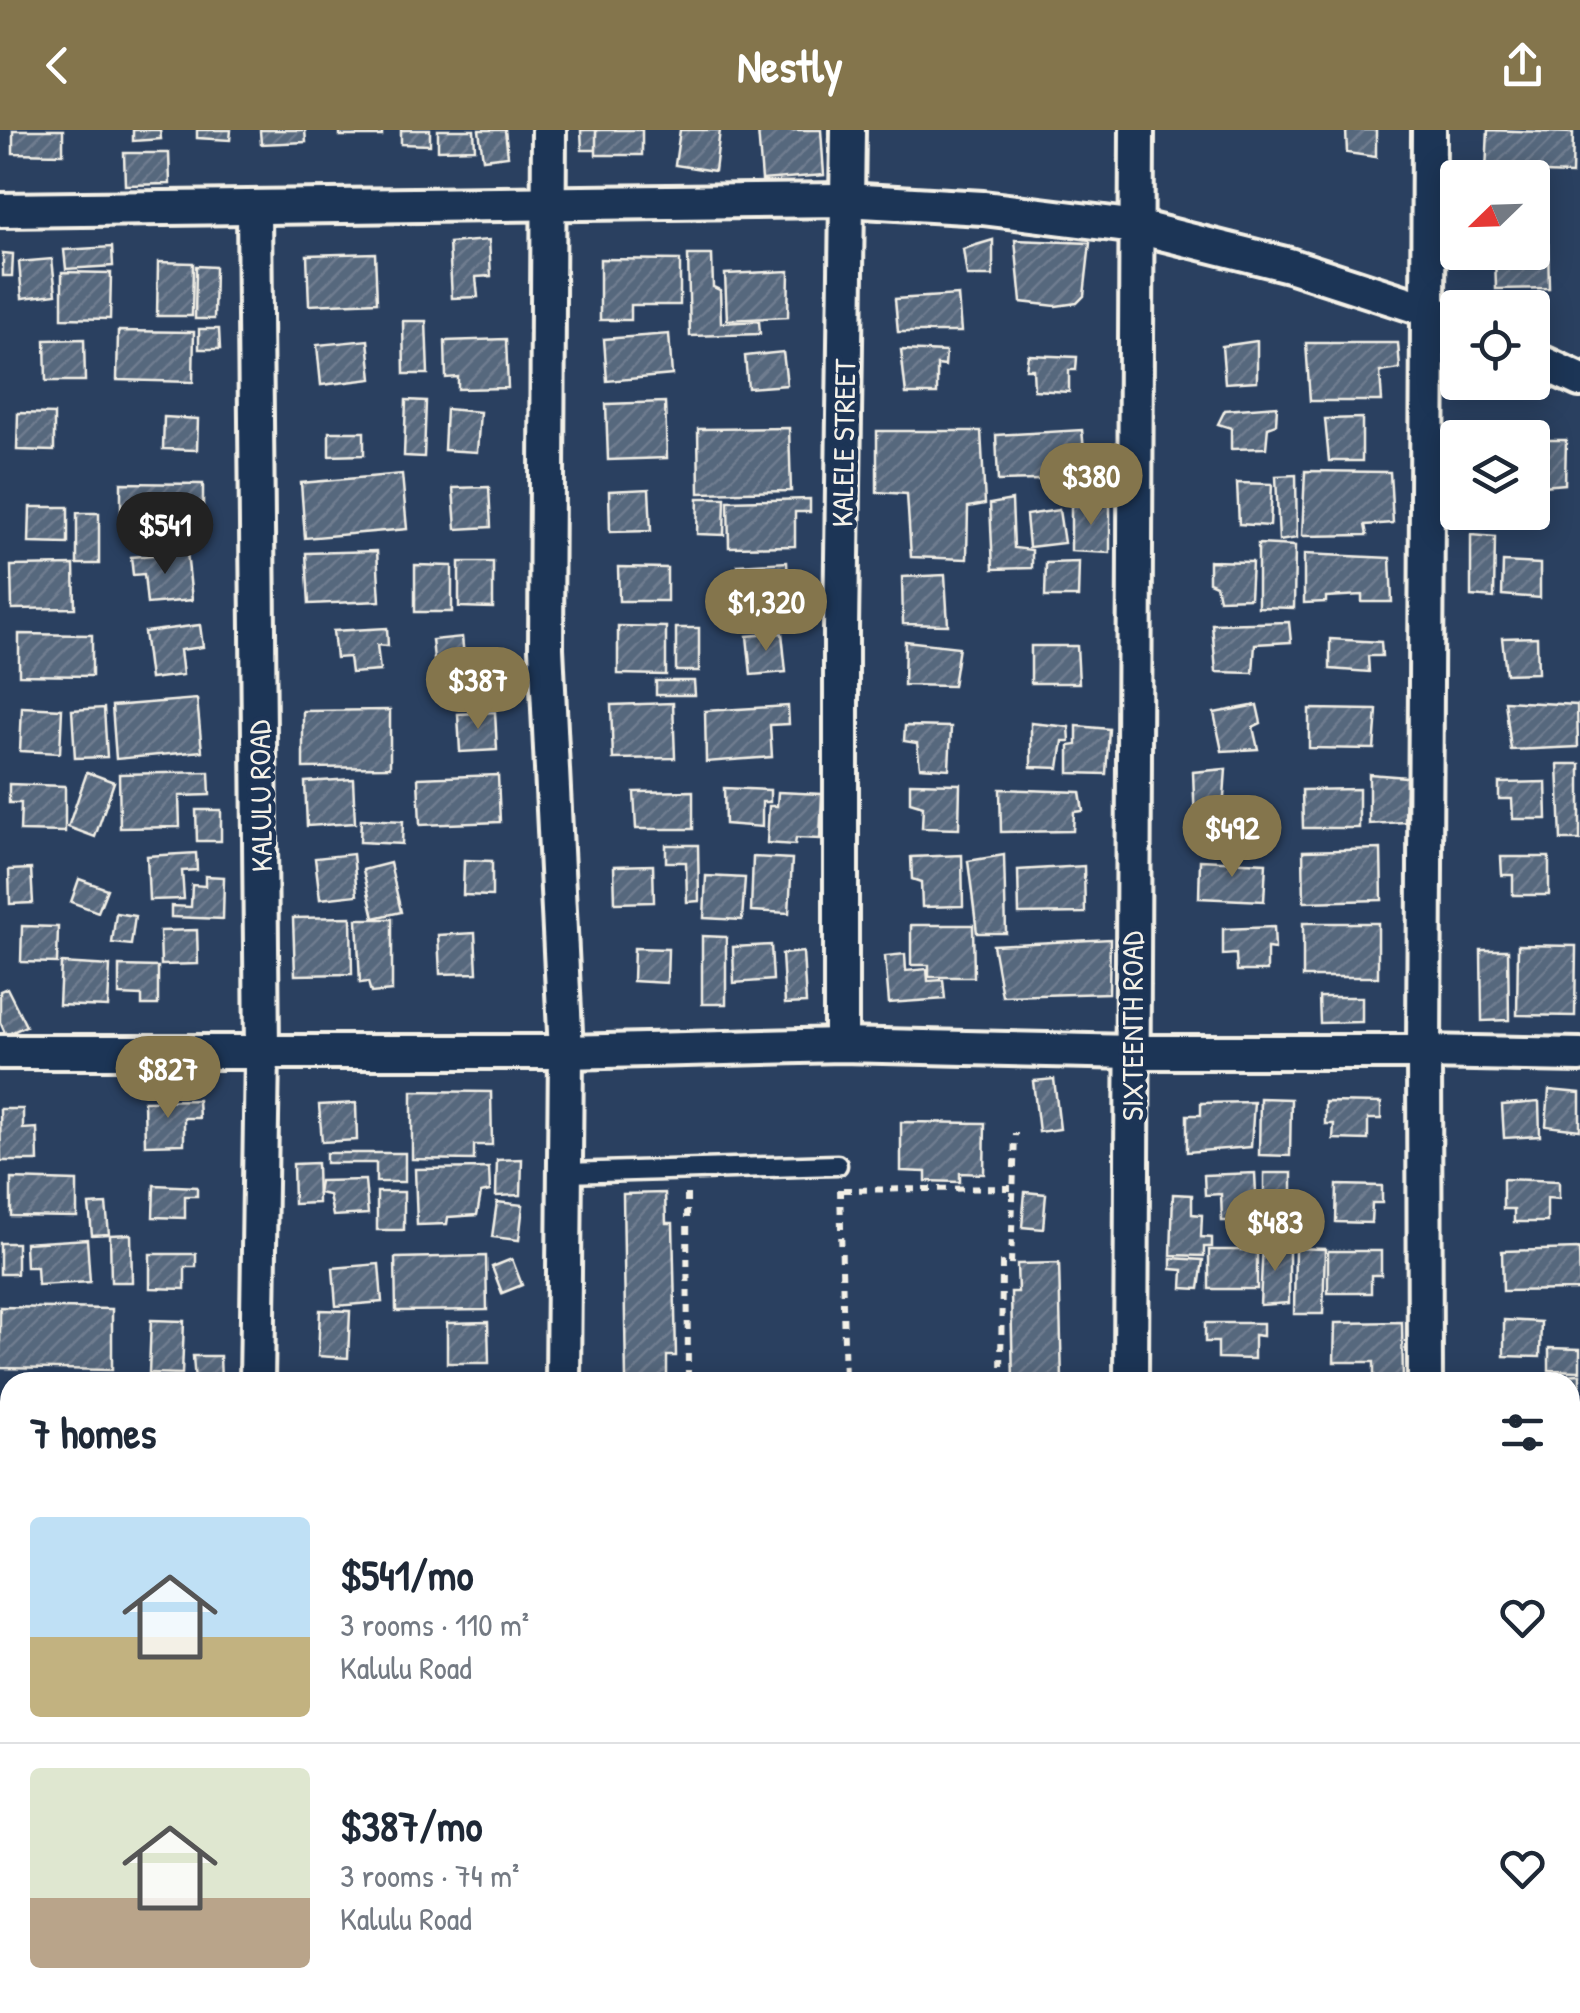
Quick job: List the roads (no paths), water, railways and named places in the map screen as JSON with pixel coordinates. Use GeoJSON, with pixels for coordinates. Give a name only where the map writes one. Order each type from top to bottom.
{"type":"FeatureCollection","features":[{"type":"Feature","properties":{"kind":"street"},"geometry":{"type":"LineString","coordinates":[[549,130],[546,648],[566,1052],[563,1372]]}},
{"type":"Feature","properties":{"kind":"street","name":"KALELE STREET"},"geometry":{"type":"LineString","coordinates":[[841,1045],[848,130]]}},
{"type":"Feature","properties":{"kind":"street","name":"SIXTEENTH ROAD"},"geometry":{"type":"LineString","coordinates":[[1131,1372],[1137,130]]}},
{"type":"Feature","properties":{"kind":"street"},"geometry":{"type":"LineString","coordinates":[[1429,130],[1441,290]]}},
{"type":"Feature","properties":{"kind":"street"},"geometry":{"type":"LineString","coordinates":[[0,210],[845,200],[983,208],[1137,227],[1290,265],[1440,315]]}},
{"type":"Feature","properties":{"kind":"street","name":"KALULU ROAD"},"geometry":{"type":"LineString","coordinates":[[254,209],[262,1052],[257,1372]]}},
{"type":"Feature","properties":{"kind":"street"},"geometry":{"type":"LineString","coordinates":[[1550,366],[1580,380]]}},
{"type":"Feature","properties":{"kind":"street"},"geometry":{"type":"LineString","coordinates":[[1426,1372],[1424,1052],[1441,400]]}},
{"type":"Feature","properties":{"kind":"street"},"geometry":{"type":"LineString","coordinates":[[0,1052],[566,1052],[841,1045],[1580,1056]]}},
{"type":"Feature","properties":{"kind":"lane"},"geometry":{"type":"LineString","coordinates":[[566,1173],[837,1165]]}}]}
